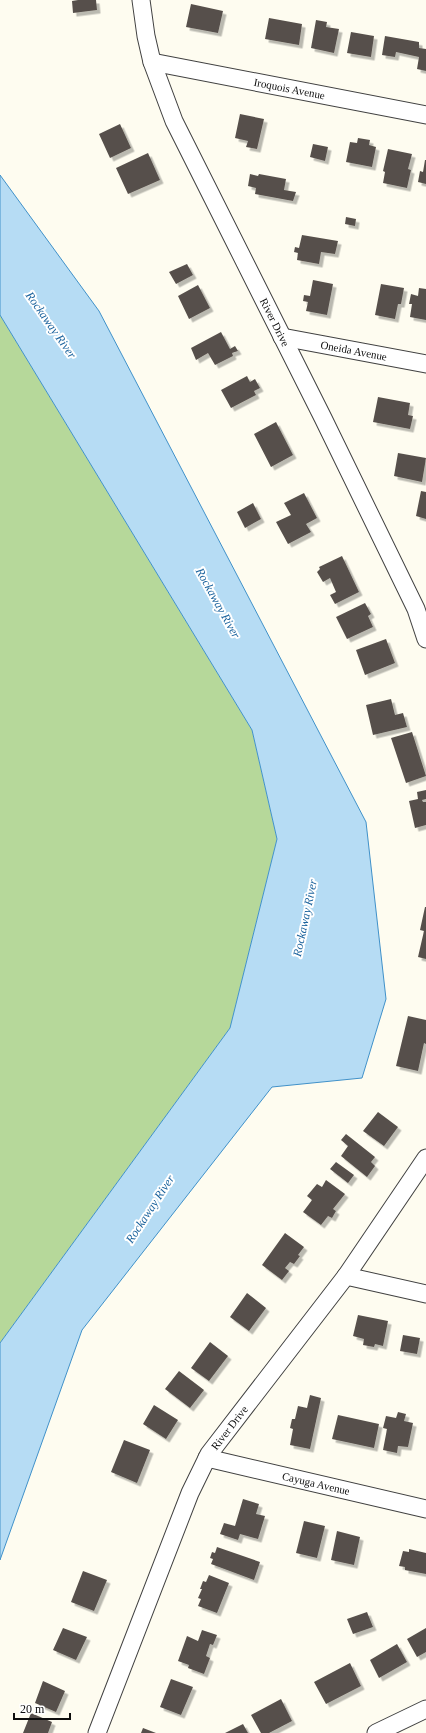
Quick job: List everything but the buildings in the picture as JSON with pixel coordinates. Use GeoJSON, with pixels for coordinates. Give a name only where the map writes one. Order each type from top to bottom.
{"type":"FeatureCollection","features":[{"type":"Feature","properties":{"kind":"street","name":"River Drive"},"geometry":{"type":"LineString","coordinates":[[141,0],[146,36],[152,62],[174,121],[416,609],[425,635]]}},
{"type":"Feature","properties":{"kind":"street","name":"Iroquois Avenue"},"geometry":{"type":"LineString","coordinates":[[152,62],[426,115]]}},
{"type":"Feature","properties":{"kind":"street","name":"Oneida Avenue"},"geometry":{"type":"LineString","coordinates":[[282,337],[426,364]]}},
{"type":"Feature","properties":{"kind":"street","name":"River Drive"},"geometry":{"type":"LineString","coordinates":[[97,1733],[190,1493],[207,1458],[346,1276],[426,1158]]}},
{"type":"Feature","properties":{"kind":"street"},"geometry":{"type":"LineString","coordinates":[[346,1276],[426,1294]]}},
{"type":"Feature","properties":{"kind":"street","name":"Cayuga Avenue"},"geometry":{"type":"LineString","coordinates":[[207,1458],[426,1509]]}},
{"type":"Feature","properties":{"kind":"street"},"geometry":{"type":"LineString","coordinates":[[376,1733],[426,1709]]}},
{"type":"Feature","properties":{"kind":"green space"},"geometry":{"type":"Polygon","coordinates":[[[0,315],[252,730],[277,839],[230,1028],[0,1343],[0,315]]]}},
{"type":"Feature","properties":{"kind":"water","name":"Rockaway River"},"geometry":{"type":"Polygon","coordinates":[[[0,175],[99,311],[366,822],[386,999],[362,1078],[272,1087],[82,1330],[0,1560],[0,1343],[230,1028],[277,839],[252,730],[0,315],[0,175]]]}}]}
